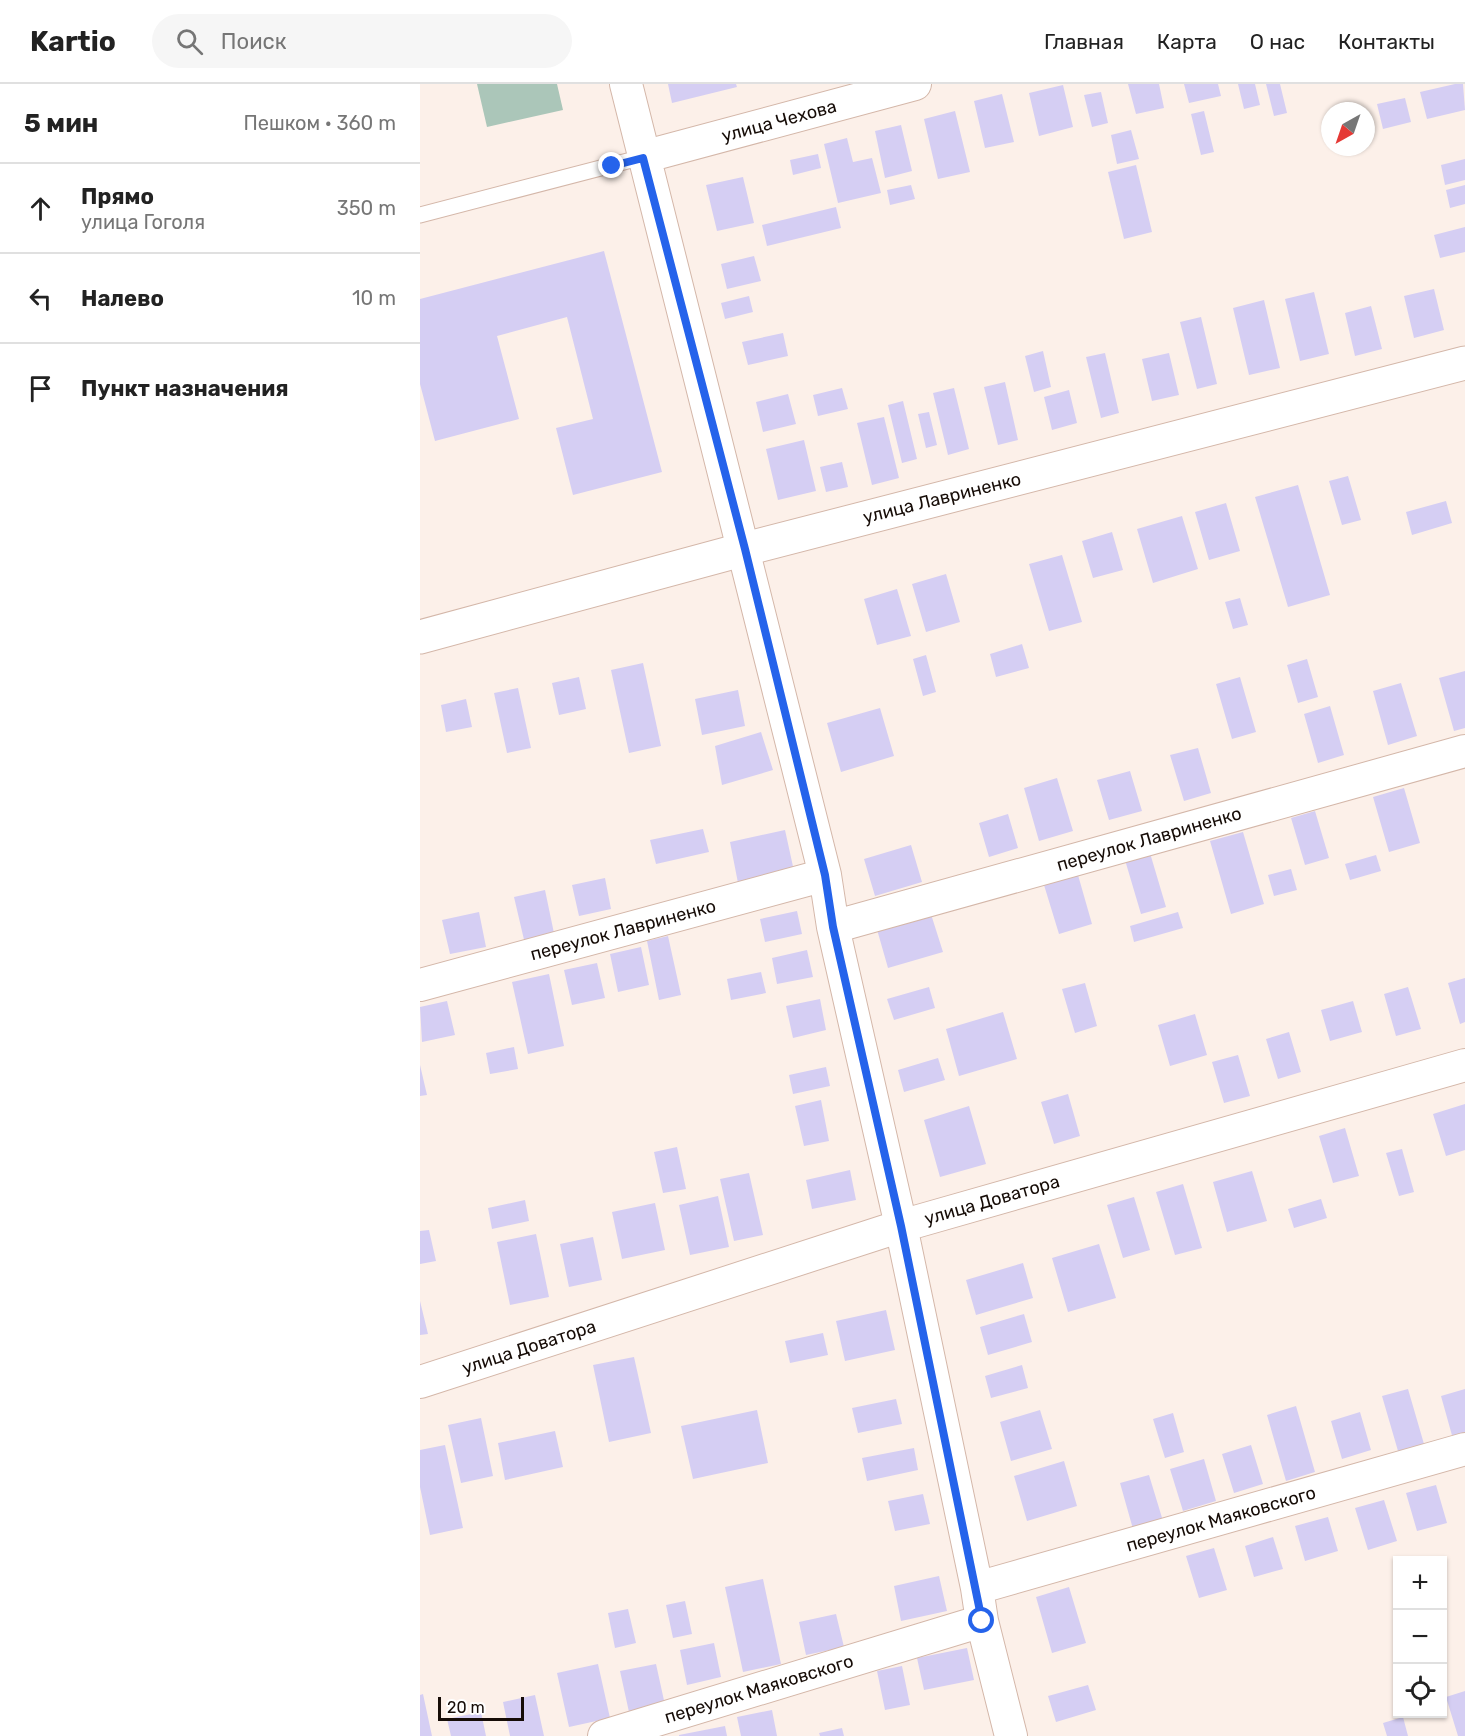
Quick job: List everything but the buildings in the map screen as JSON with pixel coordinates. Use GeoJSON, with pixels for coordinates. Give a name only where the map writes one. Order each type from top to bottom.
{"type":"FeatureCollection","features":[{"type":"Feature","properties":{"kind":"main road","name":"улица Лавриненко"},"geometry":{"type":"LineString","coordinates":[[420,637],[745,549],[1465,363]]}},
{"type":"Feature","properties":{"kind":"street"},"geometry":{"type":"LineString","coordinates":[[626,84],[643,158],[745,549],[825,875],[833,927],[901,1226],[982,1621],[1011,1736]]}},
{"type":"Feature","properties":{"kind":"street","name":"улица Чехова"},"geometry":{"type":"LineString","coordinates":[[643,158],[915,84]]}},
{"type":"Feature","properties":{"kind":"street","name":"переулок Лавриненко"},"geometry":{"type":"LineString","coordinates":[[833,927],[1465,751]]}},
{"type":"Feature","properties":{"kind":"street","name":"переулок Лавриненко"},"geometry":{"type":"LineString","coordinates":[[420,985],[825,875]]}},
{"type":"Feature","properties":{"kind":"street","name":"улица Доватора"},"geometry":{"type":"LineString","coordinates":[[420,1382],[901,1226],[1465,1065]]}},
{"type":"Feature","properties":{"kind":"street","name":"переулок Маяковского"},"geometry":{"type":"LineString","coordinates":[[977,1588],[1465,1449]]}},
{"type":"Feature","properties":{"kind":"street","name":"переулок Маяковского"},"geometry":{"type":"LineString","coordinates":[[604,1736],[982,1621]]}},
{"type":"Feature","properties":{"kind":"lane"},"geometry":{"type":"LineString","coordinates":[[420,216],[643,158]]}},
{"type":"Feature","properties":{"kind":"green space"},"geometry":{"type":"Polygon","coordinates":[[[477,84],[557,84],[563,110],[487,127],[477,84]]]}},
{"type":"Feature","properties":{"kind":"route"},"geometry":{"type":"LineString","coordinates":[[612,166],[643,158],[745,549],[825,875],[833,927],[901,1226],[982,1621]]}}]}
